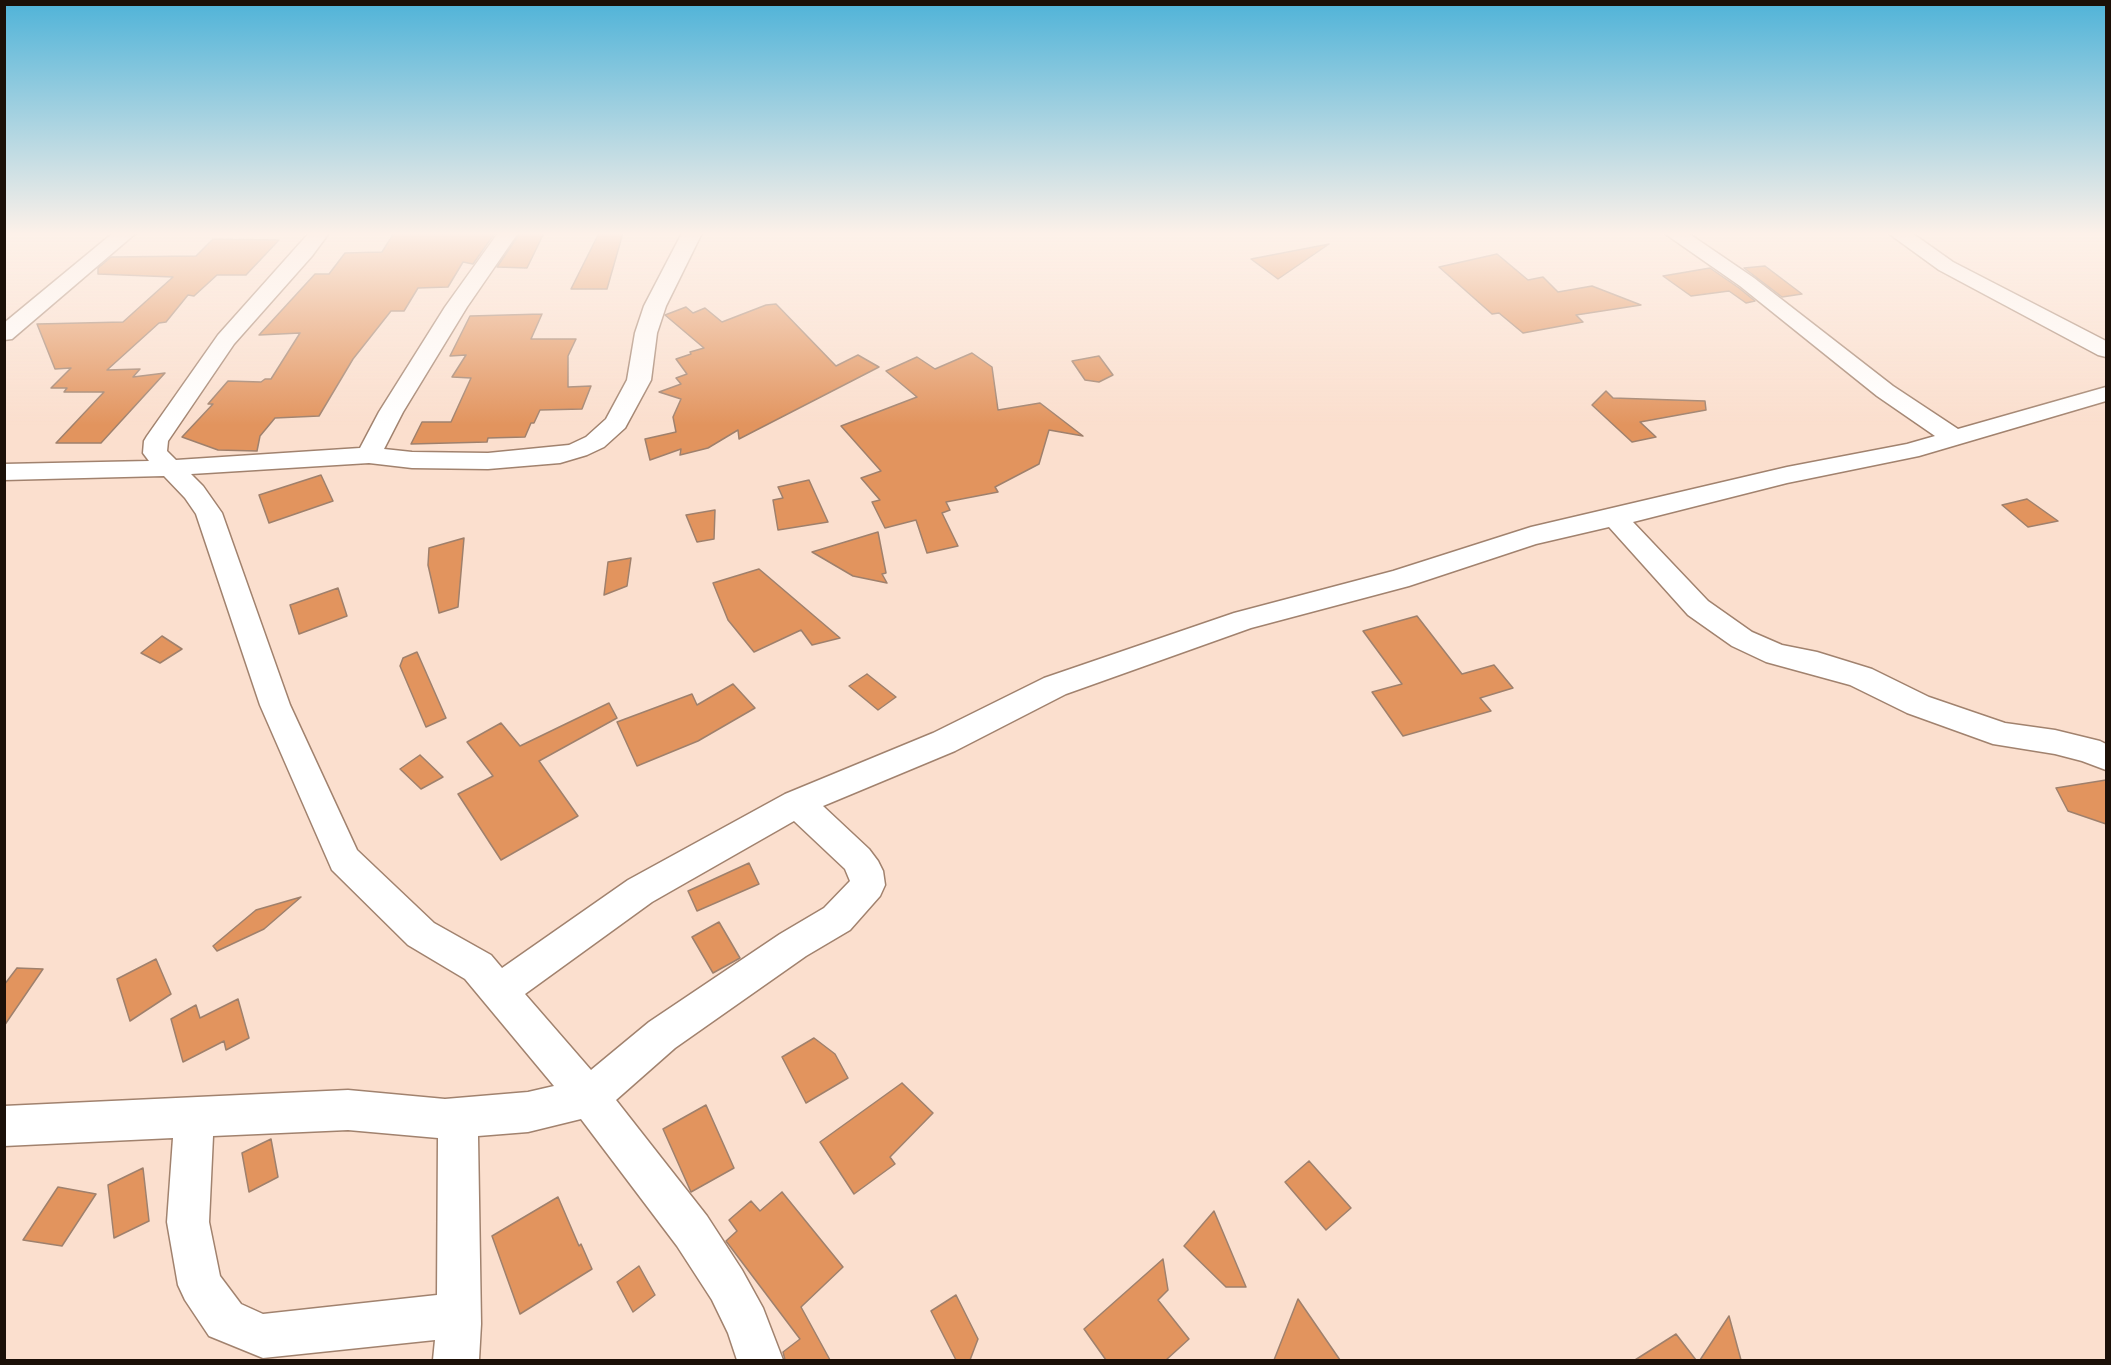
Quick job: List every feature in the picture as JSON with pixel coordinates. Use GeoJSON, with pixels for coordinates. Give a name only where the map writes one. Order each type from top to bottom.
{"type":"FeatureCollection","features":[{"type":"Feature","properties":{"kind":"street"},"geometry":{"type":"LineString","coordinates":[[4,334],[49,297]]}},
{"type":"Feature","properties":{"kind":"street"},"geometry":{"type":"LineString","coordinates":[[263,297],[226,340],[156,441],[155,453],[194,492],[209,513],[275,705],[344,860],[421,934],[478,967],[620,1135],[692,1231],[728,1285],[760,1360]]}},
{"type":"Feature","properties":{"kind":"street"},"geometry":{"type":"LineString","coordinates":[[369,455],[391,412],[464,297]]}},
{"type":"Feature","properties":{"kind":"street"},"geometry":{"type":"LineString","coordinates":[[4,472],[171,468],[369,455],[412,460],[506,460],[560,455],[595,442],[616,423],[639,380],[646,333],[660,297]]}},
{"type":"Feature","properties":{"kind":"street"},"geometry":{"type":"LineString","coordinates":[[1766,297],[1885,390],[1954,438]]}},
{"type":"Feature","properties":{"kind":"street"},"geometry":{"type":"LineString","coordinates":[[2004,297],[2106,350]]}},
{"type":"Feature","properties":{"kind":"street"},"geometry":{"type":"LineString","coordinates":[[500,991],[640,891],[797,803],[944,742],[1055,686],[1244,620],[1400,579],[1531,536],[1615,518],[1787,475],[1910,451],[2106,394]]}},
{"type":"Feature","properties":{"kind":"street"},"geometry":{"type":"LineString","coordinates":[[1615,518],[1698,608],[1742,639],[1776,654],[1817,663],[1862,677],[1918,705],[2004,735],[2055,742],[2090,750],[2106,758]]}},
{"type":"Feature","properties":{"kind":"street"},"geometry":{"type":"LineString","coordinates":[[4,1126],[348,1110],[445,1119],[528,1112],[588,1098],[662,1035],[793,945],[837,919],[868,885],[866,871],[797,803]]}},
{"type":"Feature","properties":{"kind":"street"},"geometry":{"type":"LineString","coordinates":[[194,1117],[188,1222],[200,1285],[225,1320],[263,1336],[459,1315]]}},
{"type":"Feature","properties":{"kind":"street"},"geometry":{"type":"LineString","coordinates":[[456,1360],[459,1315],[458,1117]]}},
{"type":"Feature","properties":{"kind":"building"},"geometry":{"type":"Polygon","coordinates":[[[151,297],[187,297],[166,322],[159,323],[107,370],[140,369],[133,377],[165,373],[101,443],[56,443],[104,392],[64,392],[67,388],[51,388],[71,368],[55,369],[37,324],[123,322],[151,297]]]}},
{"type":"Feature","properties":{"kind":"building"},"geometry":{"type":"Polygon","coordinates":[[[294,297],[413,297],[404,311],[391,311],[353,359],[319,416],[275,418],[260,436],[257,451],[218,450],[182,437],[213,404],[208,404],[228,381],[261,382],[271,379],[300,333],[259,335],[294,297]]]}},
{"type":"Feature","properties":{"kind":"building"},"geometry":{"type":"Polygon","coordinates":[[[1472,297],[1620,297],[1641,305],[1576,315],[1583,322],[1523,333],[1499,313],[1492,314],[1472,297]]]}},
{"type":"Feature","properties":{"kind":"building"},"geometry":{"type":"Polygon","coordinates":[[[1737,297],[1750,297],[1755,301],[1746,303],[1737,297]]]}},
{"type":"Feature","properties":{"kind":"building"},"geometry":{"type":"Polygon","coordinates":[[[776,304],[836,366],[858,355],[879,367],[739,439],[738,430],[708,448],[680,455],[681,449],[650,460],[645,439],[676,432],[673,417],[681,399],[659,392],[681,384],[676,378],[687,374],[676,359],[704,348],[665,315],[686,307],[693,313],[705,308],[722,322],[766,305],[776,304]]]}},
{"type":"Feature","properties":{"kind":"building"},"geometry":{"type":"Polygon","coordinates":[[[542,314],[531,339],[576,339],[568,356],[568,387],[591,386],[582,409],[540,410],[525,437],[488,438],[487,442],[411,444],[422,422],[451,422],[471,378],[452,377],[466,355],[450,356],[470,316],[542,314]]]}},
{"type":"Feature","properties":{"kind":"building"},"geometry":{"type":"Polygon","coordinates":[[[972,353],[992,367],[998,410],[1040,403],[1083,436],[1049,430],[1039,464],[995,487],[998,492],[946,502],[950,510],[942,513],[958,546],[927,553],[916,520],[885,528],[872,502],[880,500],[861,478],[881,471],[841,426],[917,397],[886,371],[917,357],[935,369],[972,353]]]}},
{"type":"Feature","properties":{"kind":"building"},"geometry":{"type":"Polygon","coordinates":[[[1099,356],[1113,375],[1099,382],[1085,380],[1072,361],[1099,356]]]}},
{"type":"Feature","properties":{"kind":"building"},"geometry":{"type":"Polygon","coordinates":[[[1606,391],[1613,398],[1705,401],[1706,410],[1640,422],[1656,437],[1632,442],[1592,405],[1606,391]]]}},
{"type":"Feature","properties":{"kind":"building"},"geometry":{"type":"Polygon","coordinates":[[[321,475],[333,501],[269,523],[259,495],[321,475]]]}},
{"type":"Feature","properties":{"kind":"building"},"geometry":{"type":"Polygon","coordinates":[[[809,480],[828,522],[778,530],[773,500],[783,498],[778,487],[809,480]]]}},
{"type":"Feature","properties":{"kind":"building"},"geometry":{"type":"Polygon","coordinates":[[[2027,499],[2058,521],[2028,527],[2002,505],[2027,499]]]}},
{"type":"Feature","properties":{"kind":"building"},"geometry":{"type":"Polygon","coordinates":[[[715,510],[714,539],[697,542],[686,515],[715,510]]]}},
{"type":"Feature","properties":{"kind":"building"},"geometry":{"type":"Polygon","coordinates":[[[878,532],[886,573],[882,574],[887,583],[853,576],[812,552],[878,532]]]}},
{"type":"Feature","properties":{"kind":"building"},"geometry":{"type":"Polygon","coordinates":[[[464,538],[458,607],[439,613],[428,565],[429,548],[464,538]]]}},
{"type":"Feature","properties":{"kind":"building"},"geometry":{"type":"Polygon","coordinates":[[[631,558],[627,586],[604,595],[608,562],[631,558]]]}},
{"type":"Feature","properties":{"kind":"building"},"geometry":{"type":"Polygon","coordinates":[[[759,569],[840,638],[812,645],[801,630],[754,652],[728,620],[713,583],[759,569]]]}},
{"type":"Feature","properties":{"kind":"building"},"geometry":{"type":"Polygon","coordinates":[[[338,588],[347,616],[299,634],[290,605],[338,588]]]}},
{"type":"Feature","properties":{"kind":"building"},"geometry":{"type":"Polygon","coordinates":[[[1417,616],[1462,674],[1494,665],[1513,688],[1480,698],[1491,711],[1403,736],[1372,692],[1402,684],[1363,631],[1417,616]]]}},
{"type":"Feature","properties":{"kind":"building"},"geometry":{"type":"Polygon","coordinates":[[[162,636],[182,649],[160,663],[141,653],[162,636]]]}},
{"type":"Feature","properties":{"kind":"building"},"geometry":{"type":"Polygon","coordinates":[[[417,652],[446,718],[426,727],[400,666],[403,658],[417,652]]]}},
{"type":"Feature","properties":{"kind":"building"},"geometry":{"type":"Polygon","coordinates":[[[867,674],[896,697],[878,710],[849,686],[867,674]]]}},
{"type":"Feature","properties":{"kind":"building"},"geometry":{"type":"Polygon","coordinates":[[[733,684],[755,708],[698,741],[637,766],[617,722],[692,694],[697,705],[733,684]]]}},
{"type":"Feature","properties":{"kind":"building"},"geometry":{"type":"Polygon","coordinates":[[[609,703],[617,718],[539,761],[578,816],[501,860],[458,794],[493,776],[467,742],[501,723],[520,746],[609,703]]]}},
{"type":"Feature","properties":{"kind":"building"},"geometry":{"type":"Polygon","coordinates":[[[420,755],[443,777],[421,789],[400,769],[420,755]]]}},
{"type":"Feature","properties":{"kind":"building"},"geometry":{"type":"Polygon","coordinates":[[[2106,780],[2106,824],[2068,811],[2056,788],[2106,780]]]}},
{"type":"Feature","properties":{"kind":"building"},"geometry":{"type":"Polygon","coordinates":[[[749,863],[759,884],[697,911],[688,891],[749,863]]]}},
{"type":"Feature","properties":{"kind":"building"},"geometry":{"type":"Polygon","coordinates":[[[301,897],[264,929],[217,951],[213,946],[256,910],[301,897]]]}},
{"type":"Feature","properties":{"kind":"building"},"geometry":{"type":"Polygon","coordinates":[[[719,922],[740,958],[713,973],[692,937],[719,922]]]}},
{"type":"Feature","properties":{"kind":"building"},"geometry":{"type":"Polygon","coordinates":[[[156,959],[171,994],[130,1021],[117,979],[156,959]]]}},
{"type":"Feature","properties":{"kind":"building"},"geometry":{"type":"Polygon","coordinates":[[[17,968],[43,969],[4,1026],[4,985],[17,968]]]}},
{"type":"Feature","properties":{"kind":"building"},"geometry":{"type":"Polygon","coordinates":[[[238,999],[249,1038],[226,1050],[224,1041],[183,1062],[171,1019],[196,1005],[200,1018],[238,999]]]}},
{"type":"Feature","properties":{"kind":"building"},"geometry":{"type":"Polygon","coordinates":[[[814,1038],[835,1054],[848,1078],[806,1103],[782,1057],[814,1038]]]}},
{"type":"Feature","properties":{"kind":"building"},"geometry":{"type":"Polygon","coordinates":[[[902,1083],[933,1113],[890,1157],[895,1164],[854,1194],[820,1142],[902,1083]]]}},
{"type":"Feature","properties":{"kind":"building"},"geometry":{"type":"Polygon","coordinates":[[[706,1105],[734,1168],[691,1192],[663,1129],[706,1105]]]}},
{"type":"Feature","properties":{"kind":"building"},"geometry":{"type":"Polygon","coordinates":[[[271,1139],[278,1177],[249,1192],[242,1153],[271,1139]]]}},
{"type":"Feature","properties":{"kind":"building"},"geometry":{"type":"Polygon","coordinates":[[[1309,1161],[1351,1208],[1326,1230],[1285,1182],[1309,1161]]]}},
{"type":"Feature","properties":{"kind":"building"},"geometry":{"type":"Polygon","coordinates":[[[143,1168],[149,1221],[114,1238],[108,1185],[143,1168]]]}},
{"type":"Feature","properties":{"kind":"building"},"geometry":{"type":"Polygon","coordinates":[[[58,1187],[96,1194],[62,1246],[23,1240],[58,1187]]]}},
{"type":"Feature","properties":{"kind":"building"},"geometry":{"type":"Polygon","coordinates":[[[782,1192],[843,1267],[801,1307],[830,1360],[785,1360],[783,1352],[800,1339],[726,1241],[737,1231],[729,1220],[751,1201],[760,1211],[782,1192]]]}},
{"type":"Feature","properties":{"kind":"building"},"geometry":{"type":"Polygon","coordinates":[[[558,1197],[579,1246],[581,1244],[592,1269],[520,1314],[492,1236],[558,1197]]]}},
{"type":"Feature","properties":{"kind":"building"},"geometry":{"type":"Polygon","coordinates":[[[1214,1211],[1246,1287],[1226,1287],[1184,1246],[1214,1211]]]}},
{"type":"Feature","properties":{"kind":"building"},"geometry":{"type":"Polygon","coordinates":[[[1163,1259],[1168,1290],[1158,1300],[1189,1339],[1166,1360],[1106,1360],[1084,1329],[1163,1259]]]}},
{"type":"Feature","properties":{"kind":"building"},"geometry":{"type":"Polygon","coordinates":[[[639,1266],[655,1295],[633,1312],[617,1282],[639,1266]]]}},
{"type":"Feature","properties":{"kind":"building"},"geometry":{"type":"Polygon","coordinates":[[[956,1295],[978,1339],[970,1360],[956,1360],[931,1311],[956,1295]]]}},
{"type":"Feature","properties":{"kind":"building"},"geometry":{"type":"Polygon","coordinates":[[[1298,1299],[1340,1360],[1274,1360],[1298,1299]]]}},
{"type":"Feature","properties":{"kind":"building"},"geometry":{"type":"Polygon","coordinates":[[[1729,1316],[1741,1360],[1700,1360],[1729,1316]]]}},
{"type":"Feature","properties":{"kind":"building"},"geometry":{"type":"Polygon","coordinates":[[[1676,1334],[1696,1360],[1635,1360],[1676,1334]]]}}]}
